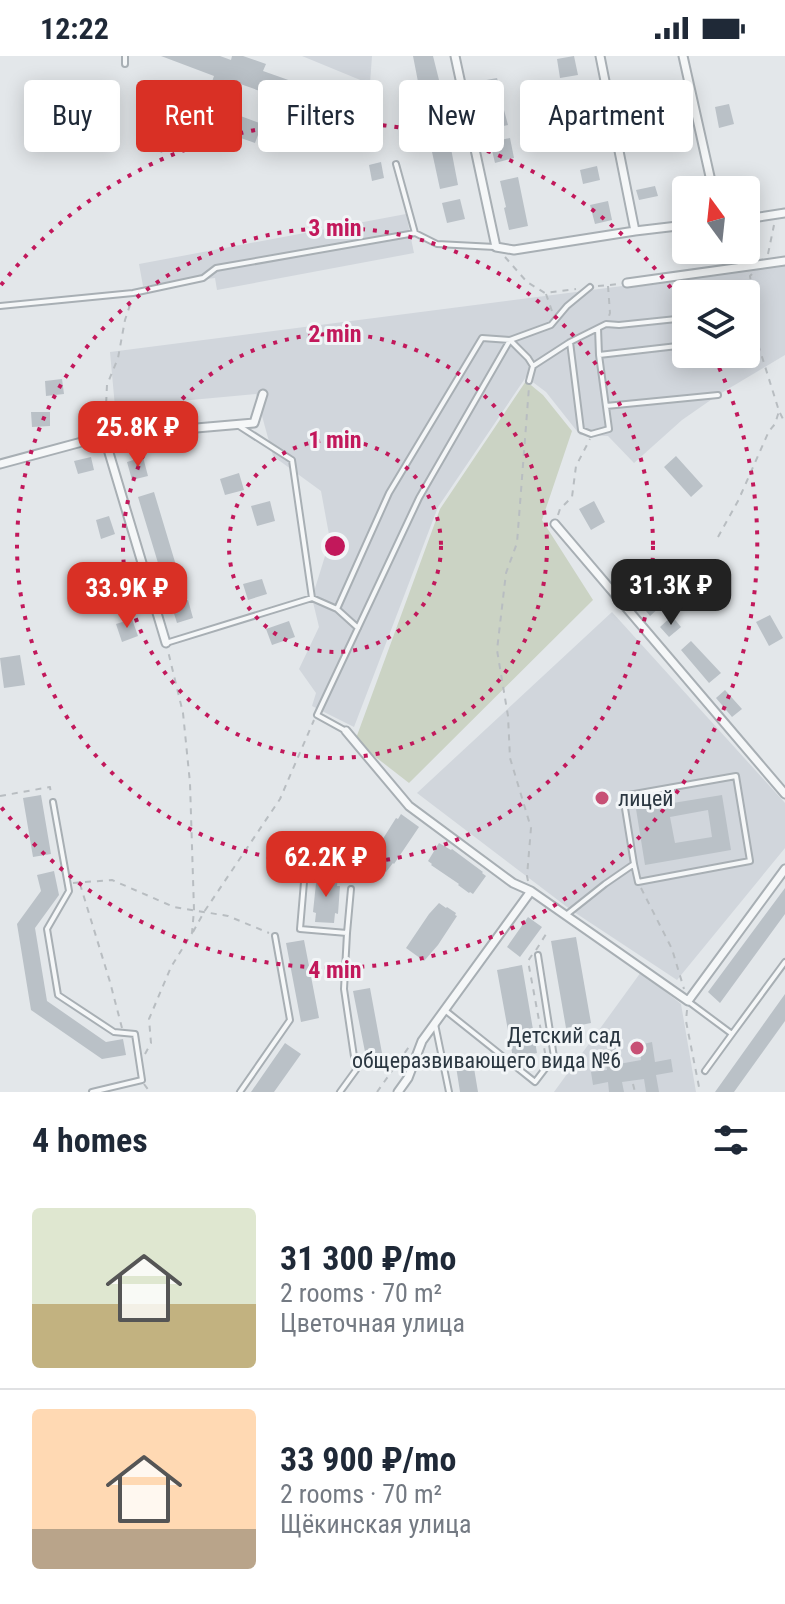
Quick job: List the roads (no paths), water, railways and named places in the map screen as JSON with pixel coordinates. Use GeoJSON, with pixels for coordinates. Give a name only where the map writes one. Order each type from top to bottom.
{"type":"FeatureCollection","features":[{"type":"Feature","properties":{"kind":"street"},"geometry":{"type":"LineString","coordinates":[[455,56],[496,247],[514,250],[672,227]]}},
{"type":"Feature","properties":{"kind":"street"},"geometry":{"type":"LineString","coordinates":[[600,56],[635,231]]}},
{"type":"Feature","properties":{"kind":"street"},"geometry":{"type":"LineString","coordinates":[[683,56],[710,176]]}},
{"type":"Feature","properties":{"kind":"street"},"geometry":{"type":"LineString","coordinates":[[760,218],[785,213]]}},
{"type":"Feature","properties":{"kind":"street"},"geometry":{"type":"LineString","coordinates":[[627,283],[785,261]]}},
{"type":"Feature","properties":{"kind":"street"},"geometry":{"type":"LineString","coordinates":[[0,464],[104,436],[254,423],[263,394]]}},
{"type":"Feature","properties":{"kind":"street"},"geometry":{"type":"LineString","coordinates":[[104,436],[166,643]]}},
{"type":"Feature","properties":{"kind":"street"},"geometry":{"type":"LineString","coordinates":[[555,524],[785,794]]}},
{"type":"Feature","properties":{"kind":"street"},"geometry":{"type":"LineString","coordinates":[[346,731],[409,806],[513,883],[531,891],[688,1001],[785,869]]}},
{"type":"Feature","properties":{"kind":"street"},"geometry":{"type":"LineString","coordinates":[[398,1092],[408,1078],[422,1041],[531,891]]}},
{"type":"Feature","properties":{"kind":"lane"},"geometry":{"type":"LineString","coordinates":[[125,56],[125,64]]}},
{"type":"Feature","properties":{"kind":"lane"},"geometry":{"type":"LineString","coordinates":[[396,164],[415,233]]}},
{"type":"Feature","properties":{"kind":"lane"},"geometry":{"type":"LineString","coordinates":[[0,306],[133,293],[203,278],[216,268],[415,233],[437,244],[496,247]]}},
{"type":"Feature","properties":{"kind":"lane"},"geometry":{"type":"LineString","coordinates":[[337,609],[389,493],[482,338],[510,340],[551,325],[567,306],[590,287]]}},
{"type":"Feature","properties":{"kind":"lane"},"geometry":{"type":"LineString","coordinates":[[529,381],[533,366],[606,324],[672,319]]}},
{"type":"Feature","properties":{"kind":"lane"},"geometry":{"type":"LineString","coordinates":[[570,342],[581,430],[591,434],[609,429],[598,328]]}},
{"type":"Feature","properties":{"kind":"lane"},"geometry":{"type":"LineString","coordinates":[[510,340],[533,366]]}},
{"type":"Feature","properties":{"kind":"lane"},"geometry":{"type":"LineString","coordinates":[[346,731],[317,715],[419,498],[510,340]]}},
{"type":"Feature","properties":{"kind":"lane"},"geometry":{"type":"LineString","coordinates":[[599,355],[672,347]]}},
{"type":"Feature","properties":{"kind":"lane"},"geometry":{"type":"LineString","coordinates":[[606,406],[718,395]]}},
{"type":"Feature","properties":{"kind":"lane"},"geometry":{"type":"LineString","coordinates":[[237,424],[292,460],[312,598]]}},
{"type":"Feature","properties":{"kind":"lane"},"geometry":{"type":"LineString","coordinates":[[166,643],[312,598],[337,609],[358,628]]}},
{"type":"Feature","properties":{"kind":"lane"},"geometry":{"type":"LineString","coordinates":[[736,776],[750,861],[638,882],[634,864],[623,796],[736,776]]}},
{"type":"Feature","properties":{"kind":"lane"},"geometry":{"type":"LineString","coordinates":[[53,802],[69,891],[47,929],[58,995],[114,1032],[135,1034],[142,1080],[92,1092]]}},
{"type":"Feature","properties":{"kind":"lane"},"geometry":{"type":"LineString","coordinates":[[566,915],[634,864]]}},
{"type":"Feature","properties":{"kind":"lane"},"geometry":{"type":"LineString","coordinates":[[304,882],[300,929],[347,933]]}},
{"type":"Feature","properties":{"kind":"lane"},"geometry":{"type":"LineString","coordinates":[[340,1092],[356,1070],[344,989],[351,889]]}},
{"type":"Feature","properties":{"kind":"lane"},"geometry":{"type":"LineString","coordinates":[[240,1092],[290,1020],[275,936]]}},
{"type":"Feature","properties":{"kind":"lane"},"geometry":{"type":"LineString","coordinates":[[444,1010],[535,1082],[554,1057],[538,955]]}},
{"type":"Feature","properties":{"kind":"lane"},"geometry":{"type":"LineString","coordinates":[[705,1071],[785,962]]}},
{"type":"Feature","properties":{"kind":"lane"},"geometry":{"type":"LineString","coordinates":[[688,1001],[732,1034]]}},
{"type":"Feature","properties":{"kind":"lane"},"geometry":{"type":"LineString","coordinates":[[435,1023],[449,1092]]}},
{"type":"Feature","properties":{"kind":"place","name":"лицей"},"geometry":{"type":"Point","coordinates":[602,798]}},
{"type":"Feature","properties":{"kind":"place","name":"Детский сад общеразвивающего вида №6"},"geometry":{"type":"Point","coordinates":[637,1048]}}]}
